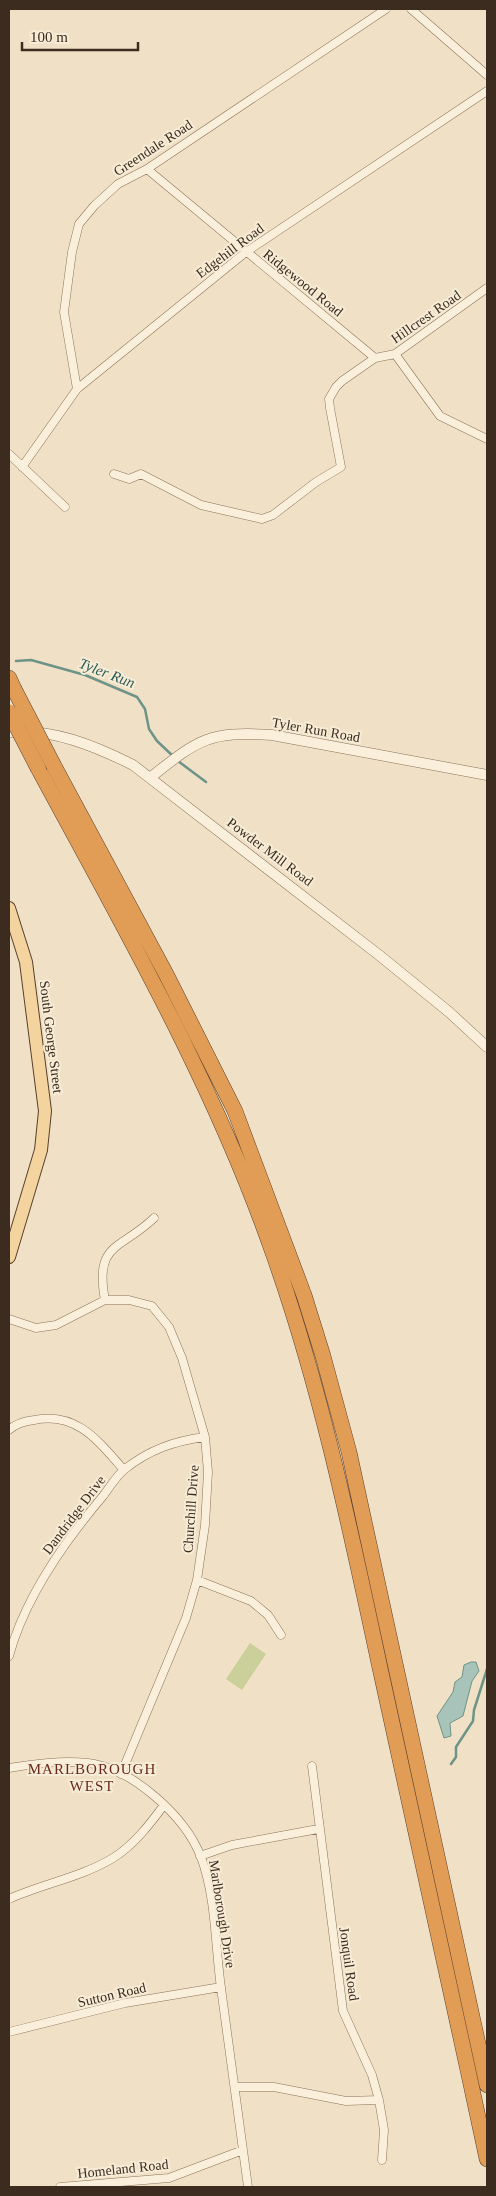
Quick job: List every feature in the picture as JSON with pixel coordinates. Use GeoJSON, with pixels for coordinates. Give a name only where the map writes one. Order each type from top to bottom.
{"type":"FeatureCollection","features":[{"type":"Feature","properties":{"kind":"highway"},"geometry":{"type":"LineString","coordinates":[[12,683],[54,766],[166,974],[235,1111],[304,1295],[349,1452],[487,2086]]}},
{"type":"Feature","properties":{"kind":"highway"},"geometry":{"type":"LineString","coordinates":[[9,712],[125,930],[205,1087],[273,1252],[299,1332],[337,1471],[487,2159]]}},
{"type":"Feature","properties":{"kind":"main road","name":"South George Street"},"geometry":{"type":"LineString","coordinates":[[9,908],[26,962],[45,1111],[41,1150],[14,1222],[9,1257]]}},
{"type":"Feature","properties":{"kind":"street","name":"Greendale Road"},"geometry":{"type":"LineString","coordinates":[[77,388],[64,312],[72,252],[79,224],[94,206],[118,184],[147,169],[386,9]]}},
{"type":"Feature","properties":{"kind":"street"},"geometry":{"type":"LineString","coordinates":[[411,9],[487,75]]}},
{"type":"Feature","properties":{"kind":"street","name":"Edgehill Road"},"geometry":{"type":"LineString","coordinates":[[22,467],[77,388],[246,252],[487,91]]}},
{"type":"Feature","properties":{"kind":"street","name":"Ridgewood Road"},"geometry":{"type":"LineString","coordinates":[[147,169],[375,358]]}},
{"type":"Feature","properties":{"kind":"street","name":"Hillcrest Road"},"geometry":{"type":"LineString","coordinates":[[375,358],[394,354],[487,288]]}},
{"type":"Feature","properties":{"kind":"street"},"geometry":{"type":"LineString","coordinates":[[394,354],[440,416],[487,438]]}},
{"type":"Feature","properties":{"kind":"street"},"geometry":{"type":"LineString","coordinates":[[114,474],[129,479],[141,474],[201,505],[217,510],[262,519],[273,515],[316,482],[341,467],[332,426],[330,399],[336,387],[375,358]]}},
{"type":"Feature","properties":{"kind":"street"},"geometry":{"type":"LineString","coordinates":[[9,454],[65,507]]}},
{"type":"Feature","properties":{"kind":"street","name":"Powder Mill Road"},"geometry":{"type":"LineString","coordinates":[[9,732],[42,733],[88,744],[133,765],[151,777],[379,955],[449,1012],[487,1047]]}},
{"type":"Feature","properties":{"kind":"street","name":"Tyler Run Road"},"geometry":{"type":"LineString","coordinates":[[151,777],[201,741],[223,734],[272,735],[487,775]]}},
{"type":"Feature","properties":{"kind":"street"},"geometry":{"type":"LineString","coordinates":[[105,1300],[101,1281],[105,1259],[119,1242],[141,1230],[154,1218]]}},
{"type":"Feature","properties":{"kind":"street","name":"Churchill Drive"},"geometry":{"type":"LineString","coordinates":[[9,1319],[36,1328],[56,1325],[105,1300],[128,1300],[152,1306],[163,1320],[182,1358],[205,1437],[208,1472],[205,1525],[197,1580],[186,1618],[121,1774]]}},
{"type":"Feature","properties":{"kind":"street"},"geometry":{"type":"LineString","coordinates":[[9,1430],[31,1420],[50,1416],[70,1421],[94,1436],[124,1470]]}},
{"type":"Feature","properties":{"kind":"street","name":"Dandridge Drive"},"geometry":{"type":"LineString","coordinates":[[9,1656],[14,1637],[43,1579],[93,1507],[124,1470],[155,1449],[178,1440],[205,1437]]}},
{"type":"Feature","properties":{"kind":"street"},"geometry":{"type":"LineString","coordinates":[[197,1580],[251,1602],[268,1615],[281,1635]]}},
{"type":"Feature","properties":{"kind":"street","name":"Marlborough Drive"},"geometry":{"type":"LineString","coordinates":[[9,1768],[49,1762],[90,1763],[121,1774],[144,1787],[183,1826],[200,1856],[208,1886],[248,2187]]}},
{"type":"Feature","properties":{"kind":"street","name":"Jonquil Road"},"geometry":{"type":"LineString","coordinates":[[312,1766],[318,1829],[343,2011],[372,2075],[379,2100],[384,2130],[382,2160]]}},
{"type":"Feature","properties":{"kind":"street"},"geometry":{"type":"LineString","coordinates":[[9,1899],[82,1872],[113,1858],[135,1840],[164,1805]]}},
{"type":"Feature","properties":{"kind":"street"},"geometry":{"type":"LineString","coordinates":[[200,1856],[232,1845],[318,1829]]}},
{"type":"Feature","properties":{"kind":"street","name":"Sutton Road"},"geometry":{"type":"LineString","coordinates":[[9,2032],[125,2003],[221,1986]]}},
{"type":"Feature","properties":{"kind":"street"},"geometry":{"type":"LineString","coordinates":[[235,2087],[274,2087],[346,2101],[379,2100]]}},
{"type":"Feature","properties":{"kind":"street","name":"Homeland Road"},"geometry":{"type":"LineString","coordinates":[[60,2187],[169,2178],[243,2150]]}},
{"type":"Feature","properties":{"kind":"green space"},"geometry":{"type":"Polygon","coordinates":[[[250,1643],[266,1654],[242,1690],[226,1679],[250,1643]]]}},
{"type":"Feature","properties":{"kind":"water"},"geometry":{"type":"Polygon","coordinates":[[[476,1662],[479,1671],[472,1681],[463,1716],[450,1723],[451,1736],[444,1738],[437,1716],[453,1692],[455,1682],[462,1677],[464,1665],[476,1662]]]}},
{"type":"Feature","properties":{"kind":"waterway","name":"Tyler Run"},"geometry":{"type":"LineString","coordinates":[[16,661],[31,660],[85,675],[137,697],[145,709],[149,729],[157,741],[174,757]]}},
{"type":"Feature","properties":{"kind":"waterway","name":"Tyler Run"},"geometry":{"type":"LineString","coordinates":[[178,761],[206,782]]}},
{"type":"Feature","properties":{"kind":"waterway"},"geometry":{"type":"LineString","coordinates":[[451,1764],[456,1757],[456,1747],[473,1721],[474,1710],[487,1669]]}},
{"type":"Feature","properties":{"kind":"district","name":"MARLBOROUGH WEST"},"geometry":{"type":"Point","coordinates":[92,1778]}}]}
